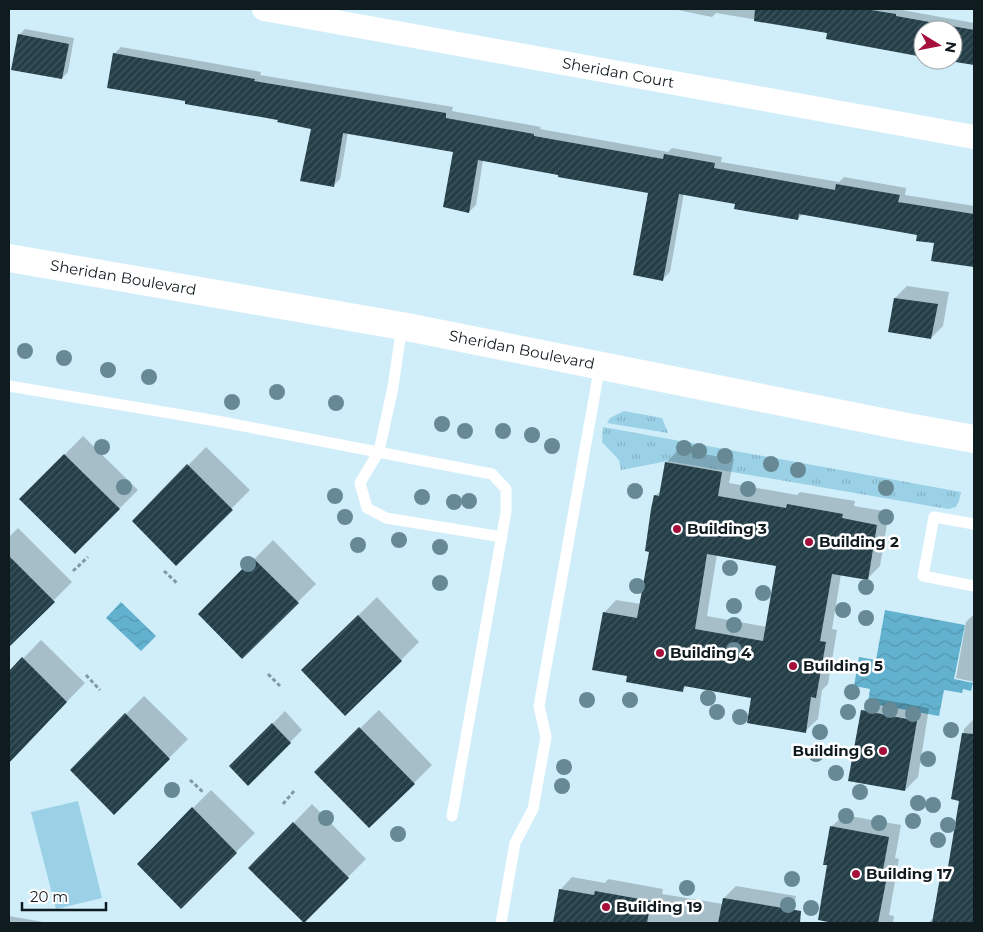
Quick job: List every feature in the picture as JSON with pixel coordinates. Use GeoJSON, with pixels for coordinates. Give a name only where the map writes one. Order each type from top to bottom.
{"type":"FeatureCollection","features":[{"type":"Feature","properties":{"kind":"main road","name":"Sheridan Boulevard"},"geometry":{"type":"LineString","coordinates":[[9,258],[402,326],[974,439]]}},
{"type":"Feature","properties":{"kind":"street","name":"Sheridan Court"},"geometry":{"type":"LineString","coordinates":[[264,9],[348,16],[974,137]]}},
{"type":"Feature","properties":{"kind":"lane"},"geometry":{"type":"LineString","coordinates":[[402,326],[379,451],[360,483],[367,508],[386,518],[502,537]]}},
{"type":"Feature","properties":{"kind":"lane"},"geometry":{"type":"LineString","coordinates":[[500,923],[515,843],[533,809],[541,765],[546,737],[539,706],[600,365]]}},
{"type":"Feature","properties":{"kind":"lane"},"geometry":{"type":"LineString","coordinates":[[9,386],[217,421],[492,474],[506,489],[506,512],[452,816]]}},
{"type":"Feature","properties":{"kind":"lane"},"geometry":{"type":"LineString","coordinates":[[974,524],[934,517],[924,576],[974,586]]}},
{"type":"Feature","properties":{"kind":"path"},"geometry":{"type":"LineString","coordinates":[[73,571],[88,557]]}},
{"type":"Feature","properties":{"kind":"path"},"geometry":{"type":"LineString","coordinates":[[164,571],[178,584]]}},
{"type":"Feature","properties":{"kind":"path"},"geometry":{"type":"LineString","coordinates":[[268,674],[282,687]]}},
{"type":"Feature","properties":{"kind":"path"},"geometry":{"type":"LineString","coordinates":[[86,675],[100,690]]}},
{"type":"Feature","properties":{"kind":"path"},"geometry":{"type":"LineString","coordinates":[[190,780],[203,792]]}},
{"type":"Feature","properties":{"kind":"path"},"geometry":{"type":"LineString","coordinates":[[283,804],[295,790]]}},
{"type":"Feature","properties":{"kind":"green space"},"geometry":{"type":"Polygon","coordinates":[[[624,411],[662,418],[668,433],[607,423],[610,418],[624,411]]]}},
{"type":"Feature","properties":{"kind":"green space"},"geometry":{"type":"Polygon","coordinates":[[[603,427],[961,492],[956,507],[948,509],[668,461],[621,470],[619,460],[602,442],[603,427]]]}},
{"type":"Feature","properties":{"kind":"green space"},"geometry":{"type":"Polygon","coordinates":[[[78,801],[102,898],[56,909],[31,812],[78,801]]]}},
{"type":"Feature","properties":{"kind":"water"},"geometry":{"type":"Polygon","coordinates":[[[121,602],[156,636],[141,651],[106,618],[121,602]]]}},
{"type":"Feature","properties":{"kind":"water"},"geometry":{"type":"Polygon","coordinates":[[[885,610],[965,625],[954,679],[973,683],[971,691],[963,689],[962,693],[944,690],[939,716],[868,703],[870,689],[854,686],[859,657],[876,660],[885,610]]]}},
{"type":"Feature","properties":{"kind":"building"},"geometry":{"type":"Polygon","coordinates":[[[755,9],[865,9],[918,20],[913,20],[913,55],[826,39],[827,33],[754,21],[755,9]]]}},
{"type":"Feature","properties":{"kind":"building"},"geometry":{"type":"Polygon","coordinates":[[[963,28],[974,30],[974,65],[963,63],[963,28]]]}},
{"type":"Feature","properties":{"kind":"building"},"geometry":{"type":"Polygon","coordinates":[[[18,34],[69,44],[62,79],[11,70],[18,34]]]}},
{"type":"Feature","properties":{"kind":"building"},"geometry":{"type":"Polygon","coordinates":[[[113,53],[255,79],[254,81],[446,113],[446,118],[534,134],[534,136],[663,159],[664,154],[715,163],[714,168],[835,190],[836,184],[900,195],[898,202],[974,214],[974,267],[931,261],[934,243],[916,241],[917,235],[799,214],[798,220],[734,209],[735,204],[679,194],[663,281],[633,275],[648,193],[478,160],[469,213],[443,207],[453,152],[343,133],[334,187],[300,181],[311,129],[277,122],[278,120],[185,104],[185,101],[107,88],[113,53]]]}},
{"type":"Feature","properties":{"kind":"building"},"geometry":{"type":"Polygon","coordinates":[[[894,298],[938,304],[931,339],[888,332],[894,298]]]}},
{"type":"Feature","properties":{"kind":"building"},"geometry":{"type":"Polygon","coordinates":[[[64,454],[120,509],[75,554],[19,499],[64,454]]]}},
{"type":"Feature","properties":{"kind":"building"},"geometry":{"type":"Polygon","coordinates":[[[665,462],[722,472],[718,496],[786,508],[787,504],[843,514],[842,518],[877,525],[868,580],[832,574],[820,641],[826,642],[816,698],[811,697],[806,733],[747,723],[751,698],[684,686],[683,692],[671,690],[626,682],[627,676],[592,670],[603,612],[637,618],[649,552],[645,551],[651,509],[654,495],[659,496],[665,462]],[[707,554],[695,629],[763,641],[776,566],[707,554]]]}},
{"type":"Feature","properties":{"kind":"building"},"geometry":{"type":"Polygon","coordinates":[[[187,464],[233,510],[176,566],[132,521],[187,464]]]}},
{"type":"Feature","properties":{"kind":"building"},"geometry":{"type":"Polygon","coordinates":[[[9,556],[55,602],[9,647],[9,556]]]}},
{"type":"Feature","properties":{"kind":"building"},"geometry":{"type":"Polygon","coordinates":[[[253,558],[299,603],[242,659],[198,614],[253,558]]]}},
{"type":"Feature","properties":{"kind":"building"},"geometry":{"type":"Polygon","coordinates":[[[358,615],[402,661],[345,716],[301,670],[358,615]]]}},
{"type":"Feature","properties":{"kind":"building"},"geometry":{"type":"Polygon","coordinates":[[[22,657],[67,702],[9,763],[9,671],[22,657]]]}},
{"type":"Feature","properties":{"kind":"building","name":"Building 6"},"geometry":{"type":"Polygon","coordinates":[[[861,710],[917,721],[905,791],[848,781],[861,710]]]}},
{"type":"Feature","properties":{"kind":"building"},"geometry":{"type":"Polygon","coordinates":[[[125,713],[170,759],[114,815],[70,770],[125,713]]]}},
{"type":"Feature","properties":{"kind":"building"},"geometry":{"type":"Polygon","coordinates":[[[272,723],[291,743],[248,786],[229,766],[272,723]]]}},
{"type":"Feature","properties":{"kind":"building"},"geometry":{"type":"Polygon","coordinates":[[[359,727],[415,784],[369,828],[314,772],[359,727]]]}},
{"type":"Feature","properties":{"kind":"building"},"geometry":{"type":"Polygon","coordinates":[[[962,733],[974,734],[974,923],[932,923],[941,872],[947,873],[959,801],[951,799],[962,733]]]}},
{"type":"Feature","properties":{"kind":"building"},"geometry":{"type":"Polygon","coordinates":[[[192,807],[237,853],[181,909],[137,864],[192,807]]]}},
{"type":"Feature","properties":{"kind":"building"},"geometry":{"type":"Polygon","coordinates":[[[293,822],[349,878],[304,923],[248,868],[293,822]]]}},
{"type":"Feature","properties":{"kind":"building","name":"Building 17"},"geometry":{"type":"Polygon","coordinates":[[[830,826],[889,837],[883,870],[888,871],[878,923],[834,923],[818,920],[827,865],[823,865],[830,826]]]}},
{"type":"Feature","properties":{"kind":"building","name":"Building 19"},"geometry":{"type":"Polygon","coordinates":[[[559,889],[594,895],[595,891],[651,901],[647,923],[553,923],[559,889]]]}},
{"type":"Feature","properties":{"kind":"building"},"geometry":{"type":"Polygon","coordinates":[[[723,898],[801,911],[800,923],[718,923],[723,898]]]}},
{"type":"Feature","properties":{"kind":"place","name":"Building 3"},"geometry":{"type":"Point","coordinates":[677,529]}},
{"type":"Feature","properties":{"kind":"place","name":"Building 2"},"geometry":{"type":"Point","coordinates":[809,542]}},
{"type":"Feature","properties":{"kind":"place","name":"Building 4"},"geometry":{"type":"Point","coordinates":[660,653]}},
{"type":"Feature","properties":{"kind":"place","name":"Building 5"},"geometry":{"type":"Point","coordinates":[793,666]}},
{"type":"Feature","properties":{"kind":"place","name":"Building 6"},"geometry":{"type":"Point","coordinates":[883,751]}},
{"type":"Feature","properties":{"kind":"place","name":"Building 17"},"geometry":{"type":"Point","coordinates":[856,874]}},
{"type":"Feature","properties":{"kind":"place","name":"Building 19"},"geometry":{"type":"Point","coordinates":[606,907]}}]}
